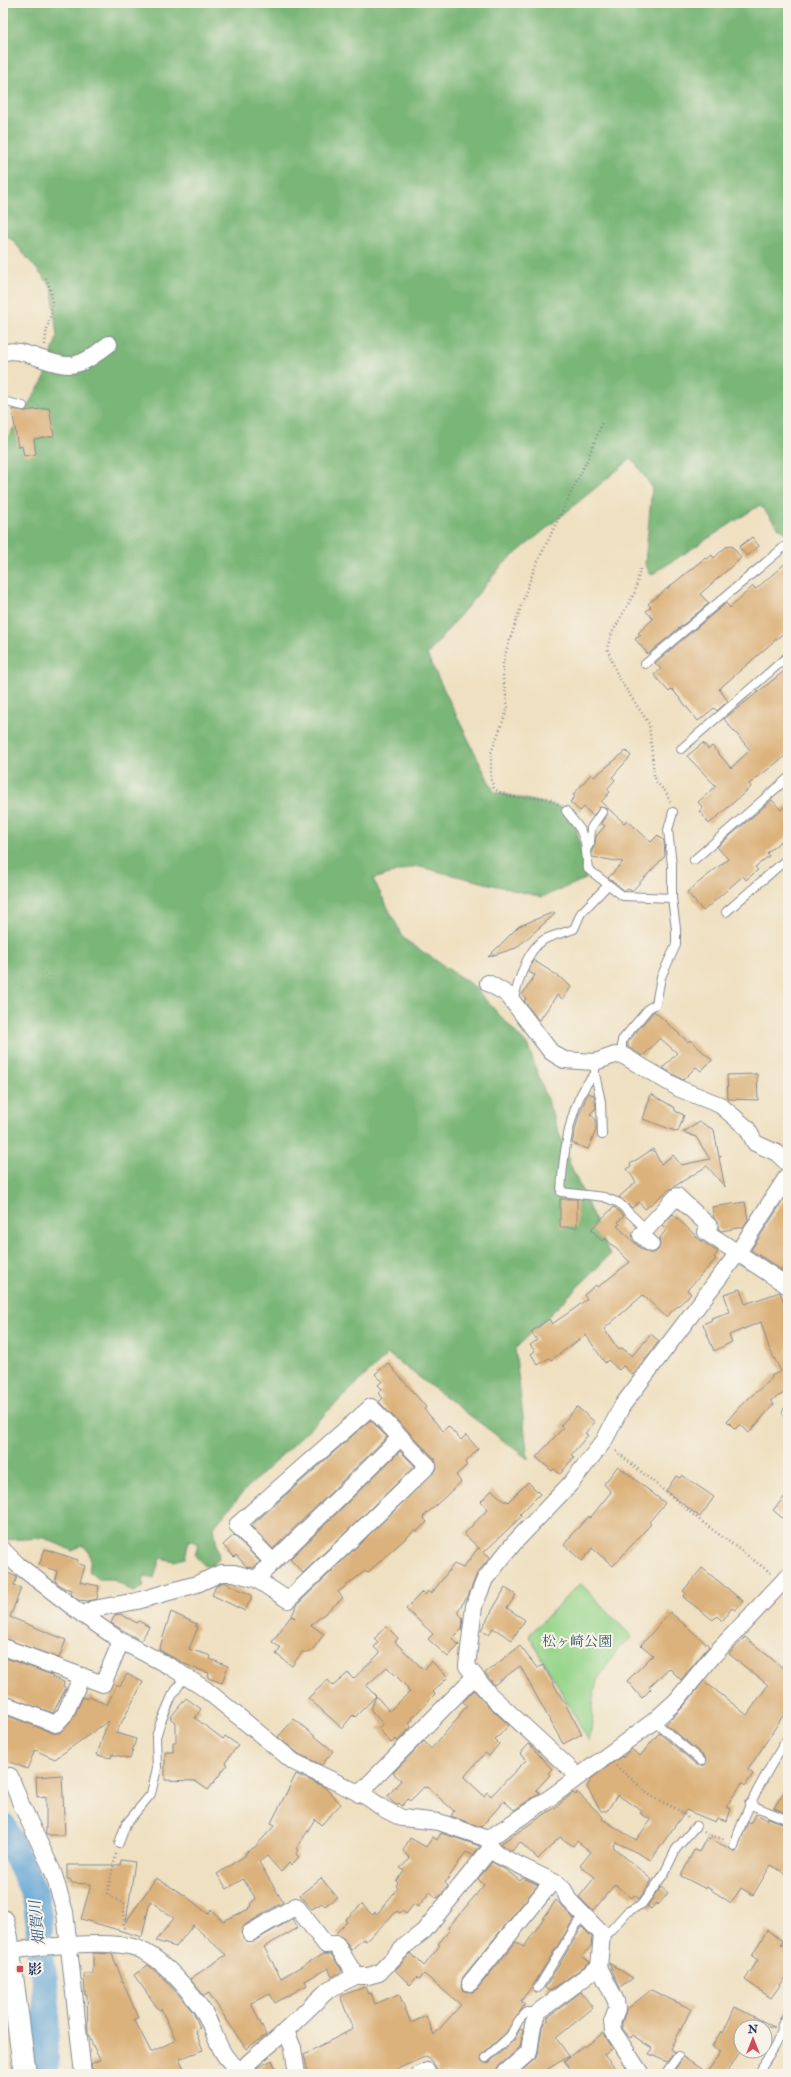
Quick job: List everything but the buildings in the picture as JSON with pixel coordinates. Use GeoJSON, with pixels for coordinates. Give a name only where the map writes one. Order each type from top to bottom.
{"type":"FeatureCollection","features":[{"type":"Feature","properties":{"kind":"main road"},"geometry":{"type":"LineString","coordinates":[[10,1939],[25,2074]]}},
{"type":"Feature","properties":{"kind":"street"},"geometry":{"type":"LineString","coordinates":[[3,353],[14,351],[52,363],[69,365],[82,362],[109,344]]}},
{"type":"Feature","properties":{"kind":"street"},"geometry":{"type":"LineString","coordinates":[[488,983],[507,994],[513,1000],[551,1052],[564,1060],[595,1068],[615,1055],[622,1056],[680,1089],[692,1092],[720,1105],[746,1128],[754,1143],[777,1153],[788,1164]]}},
{"type":"Feature","properties":{"kind":"street"},"geometry":{"type":"LineString","coordinates":[[578,1776],[489,1694],[468,1666],[474,1606],[485,1579],[514,1543],[570,1483],[604,1442],[622,1406],[737,1254],[788,1175]]}},
{"type":"Feature","properties":{"kind":"street"},"geometry":{"type":"LineString","coordinates":[[651,1244],[641,1235],[677,1196],[709,1226],[706,1232],[737,1254],[788,1286]]}},
{"type":"Feature","properties":{"kind":"street"},"geometry":{"type":"LineString","coordinates":[[83,1615],[93,1609],[137,1601],[197,1584],[221,1573],[234,1573],[256,1579],[288,1600],[428,1466],[371,1406],[237,1526],[273,1562]]}},
{"type":"Feature","properties":{"kind":"street"},"geometry":{"type":"LineString","coordinates":[[256,1579],[401,1437]]}},
{"type":"Feature","properties":{"kind":"street"},"geometry":{"type":"LineString","coordinates":[[3,1550],[18,1566],[83,1615],[121,1641],[185,1676],[205,1689],[294,1762],[359,1794],[402,1818],[439,1822],[490,1844],[498,1855],[558,1884],[564,1890],[568,1899],[602,1934],[599,1967],[616,2001],[617,2009],[612,2022],[613,2031],[641,2074]]}},
{"type":"Feature","properties":{"kind":"street"},"geometry":{"type":"LineString","coordinates":[[10,1939],[66,1946],[111,1944],[136,1948],[154,1959],[179,1978],[205,2014],[218,2043],[228,2060],[238,2069],[247,2072],[248,2063],[286,2031],[329,1989],[356,1976],[368,1976],[379,1973],[406,1945],[424,1931],[490,1844],[604,1756],[654,1721],[676,1701],[712,1657],[786,1581]]}},
{"type":"Feature","properties":{"kind":"street"},"geometry":{"type":"LineString","coordinates":[[3,1646],[103,1684],[121,1641]]}},
{"type":"Feature","properties":{"kind":"street"},"geometry":{"type":"LineString","coordinates":[[3,1704],[56,1724],[65,1714],[82,1676]]}},
{"type":"Feature","properties":{"kind":"street"},"geometry":{"type":"LineString","coordinates":[[359,1794],[475,1676]]}},
{"type":"Feature","properties":{"kind":"street"},"geometry":{"type":"LineString","coordinates":[[10,1776],[21,1804],[53,1872],[65,1912],[66,1946],[83,2074]]}},
{"type":"Feature","properties":{"kind":"street"},"geometry":{"type":"LineString","coordinates":[[470,1983],[552,1882]]}},
{"type":"Feature","properties":{"kind":"street"},"geometry":{"type":"LineString","coordinates":[[250,1933],[296,1906],[326,1945],[336,1944],[356,1976]]}},
{"type":"Feature","properties":{"kind":"street"},"geometry":{"type":"LineString","coordinates":[[504,2074],[528,2052],[533,2025],[538,2012],[589,1976],[599,1967]]}},
{"type":"Feature","properties":{"kind":"street"},"geometry":{"type":"LineString","coordinates":[[286,2031],[293,2048],[297,2074]]}},
{"type":"Feature","properties":{"kind":"lane"},"geometry":{"type":"LineString","coordinates":[[3,401],[23,406]]}},
{"type":"Feature","properties":{"kind":"lane"},"geometry":{"type":"LineString","coordinates":[[645,664],[784,547],[788,548]]}},
{"type":"Feature","properties":{"kind":"lane"},"geometry":{"type":"LineString","coordinates":[[681,749],[788,656]]}},
{"type":"Feature","properties":{"kind":"lane"},"geometry":{"type":"LineString","coordinates":[[694,860],[788,778]]}},
{"type":"Feature","properties":{"kind":"lane"},"geometry":{"type":"LineString","coordinates":[[566,811],[580,829],[587,848],[588,869],[623,896],[672,898]]}},
{"type":"Feature","properties":{"kind":"lane"},"geometry":{"type":"LineString","coordinates":[[587,848],[590,843],[591,828],[602,812]]}},
{"type":"Feature","properties":{"kind":"lane"},"geometry":{"type":"LineString","coordinates":[[622,1056],[622,1040],[649,1008],[656,1004],[661,977],[676,945],[676,929],[672,898],[672,865],[668,830],[673,812]]}},
{"type":"Feature","properties":{"kind":"lane"},"geometry":{"type":"LineString","coordinates":[[726,912],[788,858]]}},
{"type":"Feature","properties":{"kind":"lane"},"geometry":{"type":"LineString","coordinates":[[513,1000],[528,958],[534,950],[549,937],[574,929],[581,913],[608,885]]}},
{"type":"Feature","properties":{"kind":"lane"},"geometry":{"type":"LineString","coordinates":[[595,1068],[601,1102],[602,1135]]}},
{"type":"Feature","properties":{"kind":"lane"},"geometry":{"type":"LineString","coordinates":[[595,1068],[582,1093],[565,1140],[566,1157],[562,1192],[604,1197],[619,1203],[646,1229]]}},
{"type":"Feature","properties":{"kind":"lane"},"geometry":{"type":"LineString","coordinates":[[119,1843],[126,1824],[151,1794],[156,1768],[156,1737],[172,1696],[185,1676]]}},
{"type":"Feature","properties":{"kind":"lane"},"geometry":{"type":"LineString","coordinates":[[654,1721],[701,1761]]}},
{"type":"Feature","properties":{"kind":"lane"},"geometry":{"type":"LineString","coordinates":[[734,1846],[749,1804],[788,1737]]}},
{"type":"Feature","properties":{"kind":"lane"},"geometry":{"type":"LineString","coordinates":[[749,1804],[788,1820]]}},
{"type":"Feature","properties":{"kind":"lane"},"geometry":{"type":"LineString","coordinates":[[602,1934],[609,1932],[626,1912],[642,1904],[664,1874],[676,1849],[696,1826]]}},
{"type":"Feature","properties":{"kind":"lane"},"geometry":{"type":"LineString","coordinates":[[538,1988],[583,1914]]}},
{"type":"Feature","properties":{"kind":"lane"},"geometry":{"type":"LineString","coordinates":[[486,2058],[510,2036],[519,2020],[527,2012],[538,2012]]}},
{"type":"Feature","properties":{"kind":"lane"},"geometry":{"type":"LineString","coordinates":[[757,2074],[776,2045],[780,2035],[780,2025],[788,2014]]}},
{"type":"Feature","properties":{"kind":"lane"},"geometry":{"type":"LineString","coordinates":[[665,2074],[678,2056]]}},
{"type":"Feature","properties":{"kind":"path"},"geometry":{"type":"LineString","coordinates":[[46,278],[51,291],[53,306],[45,347],[52,363]]}},
{"type":"Feature","properties":{"kind":"path"},"geometry":{"type":"LineString","coordinates":[[566,811],[548,798],[517,798],[499,792],[494,788],[491,780],[491,753],[508,708],[503,678],[503,661],[535,567],[588,458],[602,423]]}},
{"type":"Feature","properties":{"kind":"path"},"geometry":{"type":"LineString","coordinates":[[640,569],[635,592],[607,644],[611,661],[637,708],[649,724],[654,774],[661,788],[666,792],[673,812]]}},
{"type":"Feature","properties":{"kind":"path"},"geometry":{"type":"LineString","coordinates":[[604,1442],[701,1521],[786,1581]]}},
{"type":"Feature","properties":{"kind":"path"},"geometry":{"type":"LineString","coordinates":[[604,1756],[651,1796],[680,1811],[696,1826],[710,1836],[724,1839],[737,1835]]}},
{"type":"Feature","properties":{"kind":"path"},"geometry":{"type":"LineString","coordinates":[[119,1843],[107,1894],[124,1904],[124,1946]]}},
{"type":"Feature","properties":{"kind":"green space"},"geometry":{"type":"Polygon","coordinates":[[[3,3],[788,3],[788,534],[779,528],[760,505],[651,575],[645,564],[652,487],[632,458],[503,564],[427,655],[494,792],[573,810],[586,879],[542,897],[416,866],[373,879],[404,939],[472,985],[528,1046],[570,1164],[610,1255],[515,1349],[528,1459],[388,1354],[244,1491],[214,1527],[219,1559],[213,1565],[205,1566],[195,1556],[198,1544],[189,1540],[185,1558],[174,1561],[160,1558],[154,1578],[144,1576],[143,1587],[134,1592],[112,1579],[99,1579],[89,1571],[90,1556],[88,1550],[82,1545],[73,1551],[44,1538],[3,1540],[3,1010],[6,1007],[3,1000],[3,445],[44,379],[57,337],[52,288],[11,238],[3,235],[3,3]]]}},
{"type":"Feature","properties":{"kind":"green space","name":"松ヶ崎公園"},"geometry":{"type":"Polygon","coordinates":[[[580,1583],[632,1637],[618,1649],[597,1680],[592,1704],[593,1717],[589,1741],[529,1635],[580,1583]]]}},
{"type":"Feature","properties":{"kind":"waterway","name":"畑賀川"},"geometry":{"type":"LineString","coordinates":[[3,1826],[35,1895],[39,1921],[40,1955],[44,1976],[47,2012],[45,2042],[46,2074]]}},
{"type":"Feature","properties":{"kind":"place","name":"影"},"geometry":{"type":"Point","coordinates":[20,1969]}}]}
